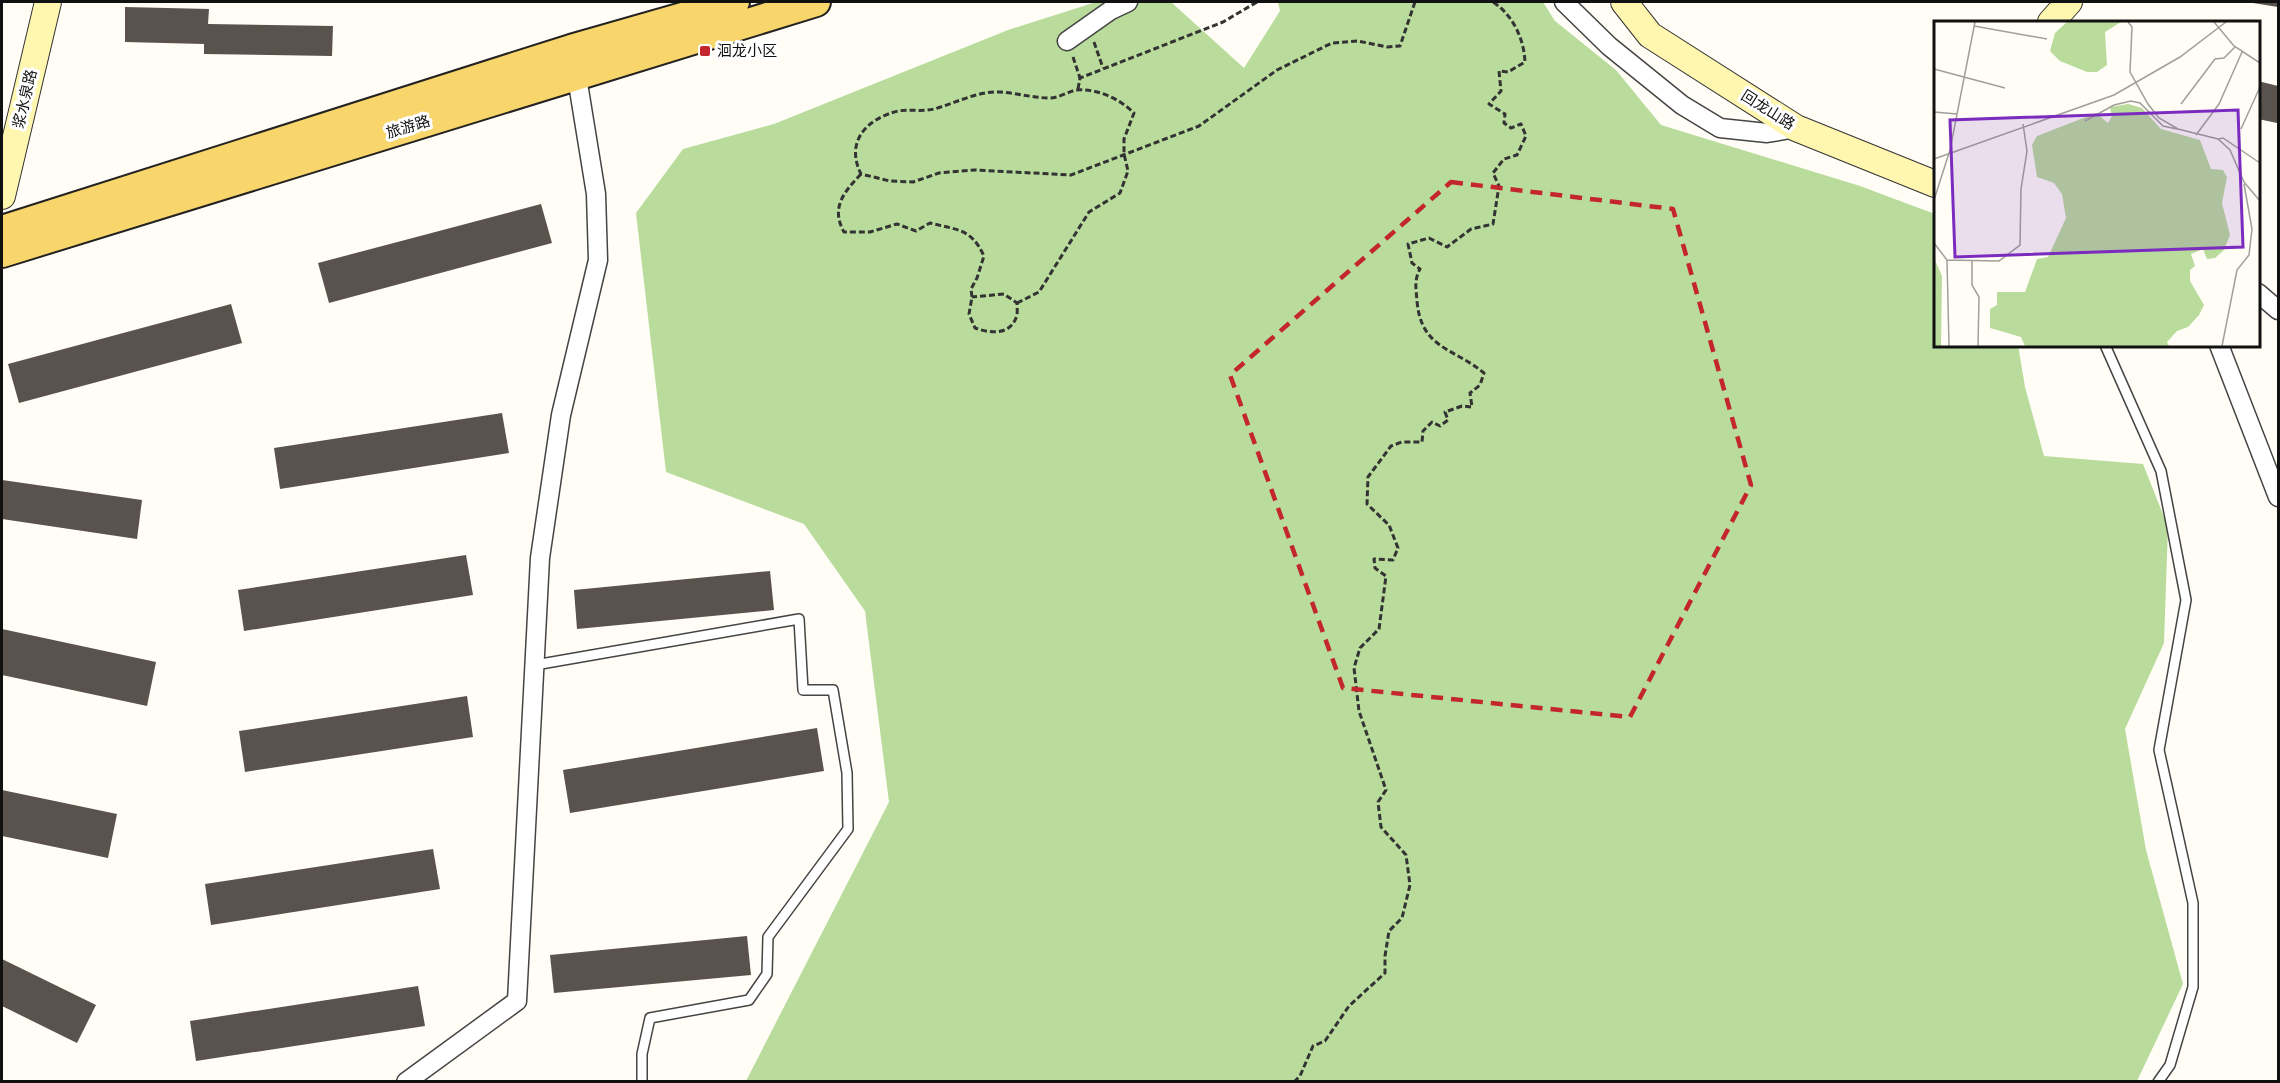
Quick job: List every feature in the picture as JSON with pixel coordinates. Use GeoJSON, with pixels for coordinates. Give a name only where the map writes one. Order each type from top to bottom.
{"type":"FeatureCollection","features":[{"type":"Feature","properties":{"kind":"main road","name":"旅游路"},"geometry":{"type":"LineString","coordinates":[[2,253],[574,62],[735,2]]}},
{"type":"Feature","properties":{"kind":"main road","name":"旅游路"},"geometry":{"type":"LineString","coordinates":[[2,230],[574,62],[816,2]]}},
{"type":"Feature","properties":{"kind":"street","name":"浆水泉路"},"geometry":{"type":"LineString","coordinates":[[2,196],[48,2]]}},
{"type":"Feature","properties":{"kind":"street"},"geometry":{"type":"LineString","coordinates":[[1067,41],[1128,2]]}},
{"type":"Feature","properties":{"kind":"street"},"geometry":{"type":"LineString","coordinates":[[1564,2],[1609,46],[1682,105],[1720,128],[1767,133],[1796,128]]}},
{"type":"Feature","properties":{"kind":"street","name":"回龙山路"},"geometry":{"type":"LineString","coordinates":[[1624,2],[1650,35],[1796,128],[1934,184]]}},
{"type":"Feature","properties":{"kind":"street"},"geometry":{"type":"LineString","coordinates":[[2052,21],[2069,2]]}},
{"type":"Feature","properties":{"kind":"street"},"geometry":{"type":"LineString","coordinates":[[406,1082],[517,1001],[540,558],[561,415],[598,260],[596,194],[574,62]]}},
{"type":"Feature","properties":{"kind":"street"},"geometry":{"type":"LineString","coordinates":[[2259,294],[2278,310]]}},
{"type":"Feature","properties":{"kind":"street"},"geometry":{"type":"LineString","coordinates":[[2219,346],[2278,497]]}},
{"type":"Feature","properties":{"kind":"lane"},"geometry":{"type":"LineString","coordinates":[[2105,346],[2162,471],[2186,600],[2159,750],[2193,903],[2193,987],[2170,1065],[2158,1082]]}},
{"type":"Feature","properties":{"kind":"lane"},"geometry":{"type":"LineString","coordinates":[[535,665],[799,620],[803,690],[833,690],[847,773],[848,829],[768,937],[767,974],[749,1000],[650,1018],[642,1054],[642,1082]]}},
{"type":"Feature","properties":{"kind":"path"},"geometry":{"type":"LineString","coordinates":[[1080,78],[1223,22],[1257,2]]}},
{"type":"Feature","properties":{"kind":"path"},"geometry":{"type":"LineString","coordinates":[[1017,303],[1040,292],[1089,212],[1120,193],[1128,171],[1124,154],[1124,139],[1134,113],[1122,101],[1102,93],[1077,90],[1052,98],[998,92],[967,97],[932,109],[900,111],[878,117],[862,131],[856,146],[856,164],[861,174],[890,181],[913,182],[939,173],[975,170],[1071,175],[1124,154],[1198,126],[1277,70],[1332,43],[1358,41],[1387,47],[1400,46],[1415,2]]}},
{"type":"Feature","properties":{"kind":"path"},"geometry":{"type":"LineString","coordinates":[[1294,1082],[1300,1076],[1313,1046],[1325,1041],[1349,1006],[1385,973],[1389,931],[1402,918],[1410,885],[1406,855],[1381,826],[1378,802],[1386,790],[1359,711],[1354,668],[1360,648],[1379,629],[1386,576],[1375,568],[1374,559],[1393,560],[1398,548],[1389,525],[1367,504],[1368,477],[1391,446],[1402,442],[1422,442],[1423,431],[1432,422],[1440,426],[1448,420],[1445,412],[1462,406],[1472,407],[1470,393],[1480,385],[1484,373],[1472,363],[1448,352],[1425,332],[1418,310],[1415,278],[1420,269],[1412,263],[1408,244],[1429,238],[1447,248],[1471,228],[1493,224],[1499,186],[1494,173],[1504,159],[1517,155],[1526,136],[1521,124],[1511,128],[1504,123],[1504,114],[1490,105],[1501,91],[1499,71],[1508,72],[1525,62],[1524,45],[1514,24],[1493,2]]}},
{"type":"Feature","properties":{"kind":"path"},"geometry":{"type":"LineString","coordinates":[[1089,26],[1103,68]]}},
{"type":"Feature","properties":{"kind":"path"},"geometry":{"type":"LineString","coordinates":[[1067,41],[1080,78],[1077,90]]}},
{"type":"Feature","properties":{"kind":"path"},"geometry":{"type":"LineString","coordinates":[[861,174],[841,196],[838,222],[844,232],[870,232],[897,224],[915,231],[930,223],[963,231],[977,241],[984,256],[971,289],[969,314],[975,328],[993,334],[1008,328],[1017,318],[1017,303]]}},
{"type":"Feature","properties":{"kind":"path"},"geometry":{"type":"LineString","coordinates":[[972,297],[1004,294],[1017,303]]}},
{"type":"Feature","properties":{"kind":"highlighted area"},"geometry":{"type":"Polygon","coordinates":[[[1451,182],[1673,209],[1751,485],[1630,717],[1343,688],[1230,375],[1451,182]]]}},
{"type":"Feature","properties":{"kind":"green space"},"geometry":{"type":"Polygon","coordinates":[[[1096,2],[1171,2],[1244,68],[1280,11],[1278,2],[1543,2],[1555,21],[1616,70],[1661,125],[1860,186],[1934,214],[1934,346],[2018,346],[2025,387],[2044,456],[2143,464],[2168,527],[2164,643],[2125,729],[2146,850],[2183,984],[2137,1081],[746,1081],[889,802],[865,611],[804,524],[666,472],[636,213],[683,149],[774,124],[1008,30],[1096,2]]]}},
{"type":"Feature","properties":{"kind":"building"},"geometry":{"type":"Polygon","coordinates":[[[2278,2],[2278,7],[2253,3],[2278,2]]]}},
{"type":"Feature","properties":{"kind":"building"},"geometry":{"type":"Polygon","coordinates":[[[125,7],[209,9],[208,24],[333,26],[332,56],[204,54],[204,44],[125,42],[125,7]]]}},
{"type":"Feature","properties":{"kind":"building"},"geometry":{"type":"Polygon","coordinates":[[[2259,81],[2278,86],[2277,123],[2259,119],[2259,81]]]}},
{"type":"Feature","properties":{"kind":"building"},"geometry":{"type":"Polygon","coordinates":[[[541,204],[552,243],[329,303],[318,263],[541,204]]]}},
{"type":"Feature","properties":{"kind":"building"},"geometry":{"type":"Polygon","coordinates":[[[231,304],[242,343],[19,403],[8,364],[231,304]]]}},
{"type":"Feature","properties":{"kind":"building"},"geometry":{"type":"Polygon","coordinates":[[[502,413],[509,453],[280,489],[274,448],[502,413]]]}},
{"type":"Feature","properties":{"kind":"building"},"geometry":{"type":"Polygon","coordinates":[[[2,480],[142,500],[137,539],[2,519],[2,480]]]}},
{"type":"Feature","properties":{"kind":"building"},"geometry":{"type":"Polygon","coordinates":[[[466,555],[473,595],[244,631],[238,590],[466,555]]]}},
{"type":"Feature","properties":{"kind":"building"},"geometry":{"type":"Polygon","coordinates":[[[770,571],[774,610],[577,629],[574,590],[770,571]]]}},
{"type":"Feature","properties":{"kind":"building"},"geometry":{"type":"Polygon","coordinates":[[[2,629],[156,662],[147,706],[2,675],[2,629]]]}},
{"type":"Feature","properties":{"kind":"building"},"geometry":{"type":"Polygon","coordinates":[[[467,696],[473,737],[245,772],[239,731],[467,696]]]}},
{"type":"Feature","properties":{"kind":"building"},"geometry":{"type":"Polygon","coordinates":[[[817,728],[824,771],[570,813],[563,770],[817,728]]]}},
{"type":"Feature","properties":{"kind":"building"},"geometry":{"type":"Polygon","coordinates":[[[2,790],[117,814],[108,858],[2,836],[2,790]]]}},
{"type":"Feature","properties":{"kind":"building"},"geometry":{"type":"Polygon","coordinates":[[[433,849],[440,889],[211,925],[205,884],[433,849]]]}},
{"type":"Feature","properties":{"kind":"building"},"geometry":{"type":"Polygon","coordinates":[[[747,936],[751,975],[554,993],[550,955],[747,936]]]}},
{"type":"Feature","properties":{"kind":"building"},"geometry":{"type":"Polygon","coordinates":[[[2,959],[96,1005],[77,1043],[2,1006],[2,959]]]}},
{"type":"Feature","properties":{"kind":"building"},"geometry":{"type":"Polygon","coordinates":[[[418,986],[425,1026],[196,1061],[190,1021],[418,986]]]}},
{"type":"Feature","properties":{"kind":"place","name":"洄龙小区"},"geometry":{"type":"Point","coordinates":[705,51]}}]}
